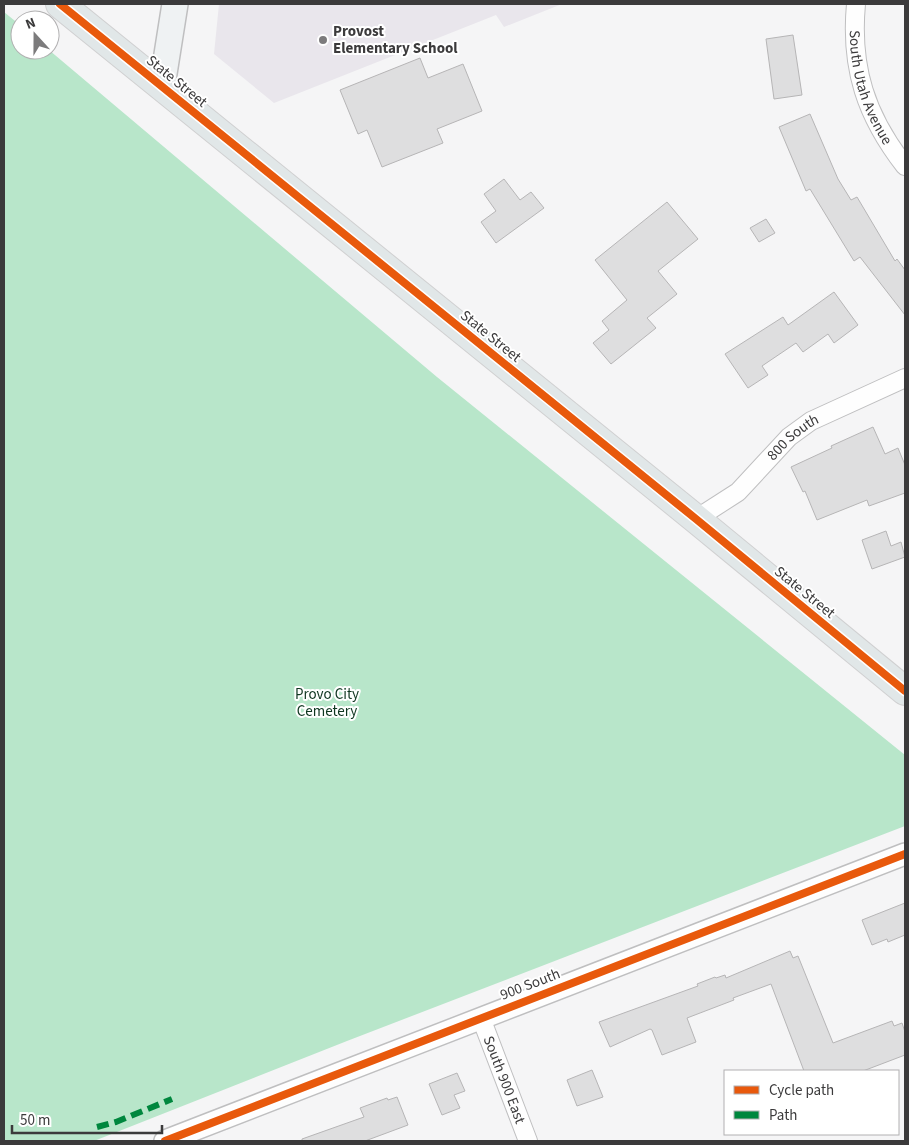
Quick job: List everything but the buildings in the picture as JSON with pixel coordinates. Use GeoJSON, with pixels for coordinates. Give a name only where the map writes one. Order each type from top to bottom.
{"type":"FeatureCollection","features":[{"type":"Feature","properties":{"kind":"main road","name":"State Street"},"geometry":{"type":"LineString","coordinates":[[60,4],[696,519],[905,691]]}},
{"type":"Feature","properties":{"kind":"main road"},"geometry":{"type":"LineString","coordinates":[[162,86],[175,4]]}},
{"type":"Feature","properties":{"kind":"street","name":"South Utah Avenue"},"geometry":{"type":"LineString","coordinates":[[856,4],[854,24],[855,52],[860,82],[888,144],[905,166]]}},
{"type":"Feature","properties":{"kind":"street","name":"800 South"},"geometry":{"type":"LineString","coordinates":[[696,519],[738,492],[789,437],[811,421],[905,378]]}},
{"type":"Feature","properties":{"kind":"street","name":"900 South"},"geometry":{"type":"LineString","coordinates":[[165,1141],[905,854]]}},
{"type":"Feature","properties":{"kind":"street","name":"South 900 East"},"geometry":{"type":"LineString","coordinates":[[480,1018],[528,1141]]}},
{"type":"Feature","properties":{"kind":"shaded area","name":"Provost Elementary School"},"geometry":{"type":"Polygon","coordinates":[[[219,4],[562,4],[504,27],[496,15],[274,103],[214,54],[219,4]]]}},
{"type":"Feature","properties":{"kind":"green space","name":"Provo City Cemetery"},"geometry":{"type":"Polygon","coordinates":[[[4,12],[10,17],[10,60],[60,59],[437,377],[905,755],[905,826],[347,1041],[94,1141],[4,1141],[4,12]]]}},
{"type":"Feature","properties":{"kind":"marked path"},"geometry":{"type":"LineString","coordinates":[[97,1127],[116,1122],[172,1099]]}},
{"type":"Feature","properties":{"kind":"cycle path"},"geometry":{"type":"LineString","coordinates":[[60,4],[696,519],[905,691]]}},
{"type":"Feature","properties":{"kind":"cycle path"},"geometry":{"type":"LineString","coordinates":[[165,1141],[905,854]]}},
{"type":"Feature","properties":{"kind":"place","name":"Provost Elementary School"},"geometry":{"type":"Point","coordinates":[323,40]}}]}
